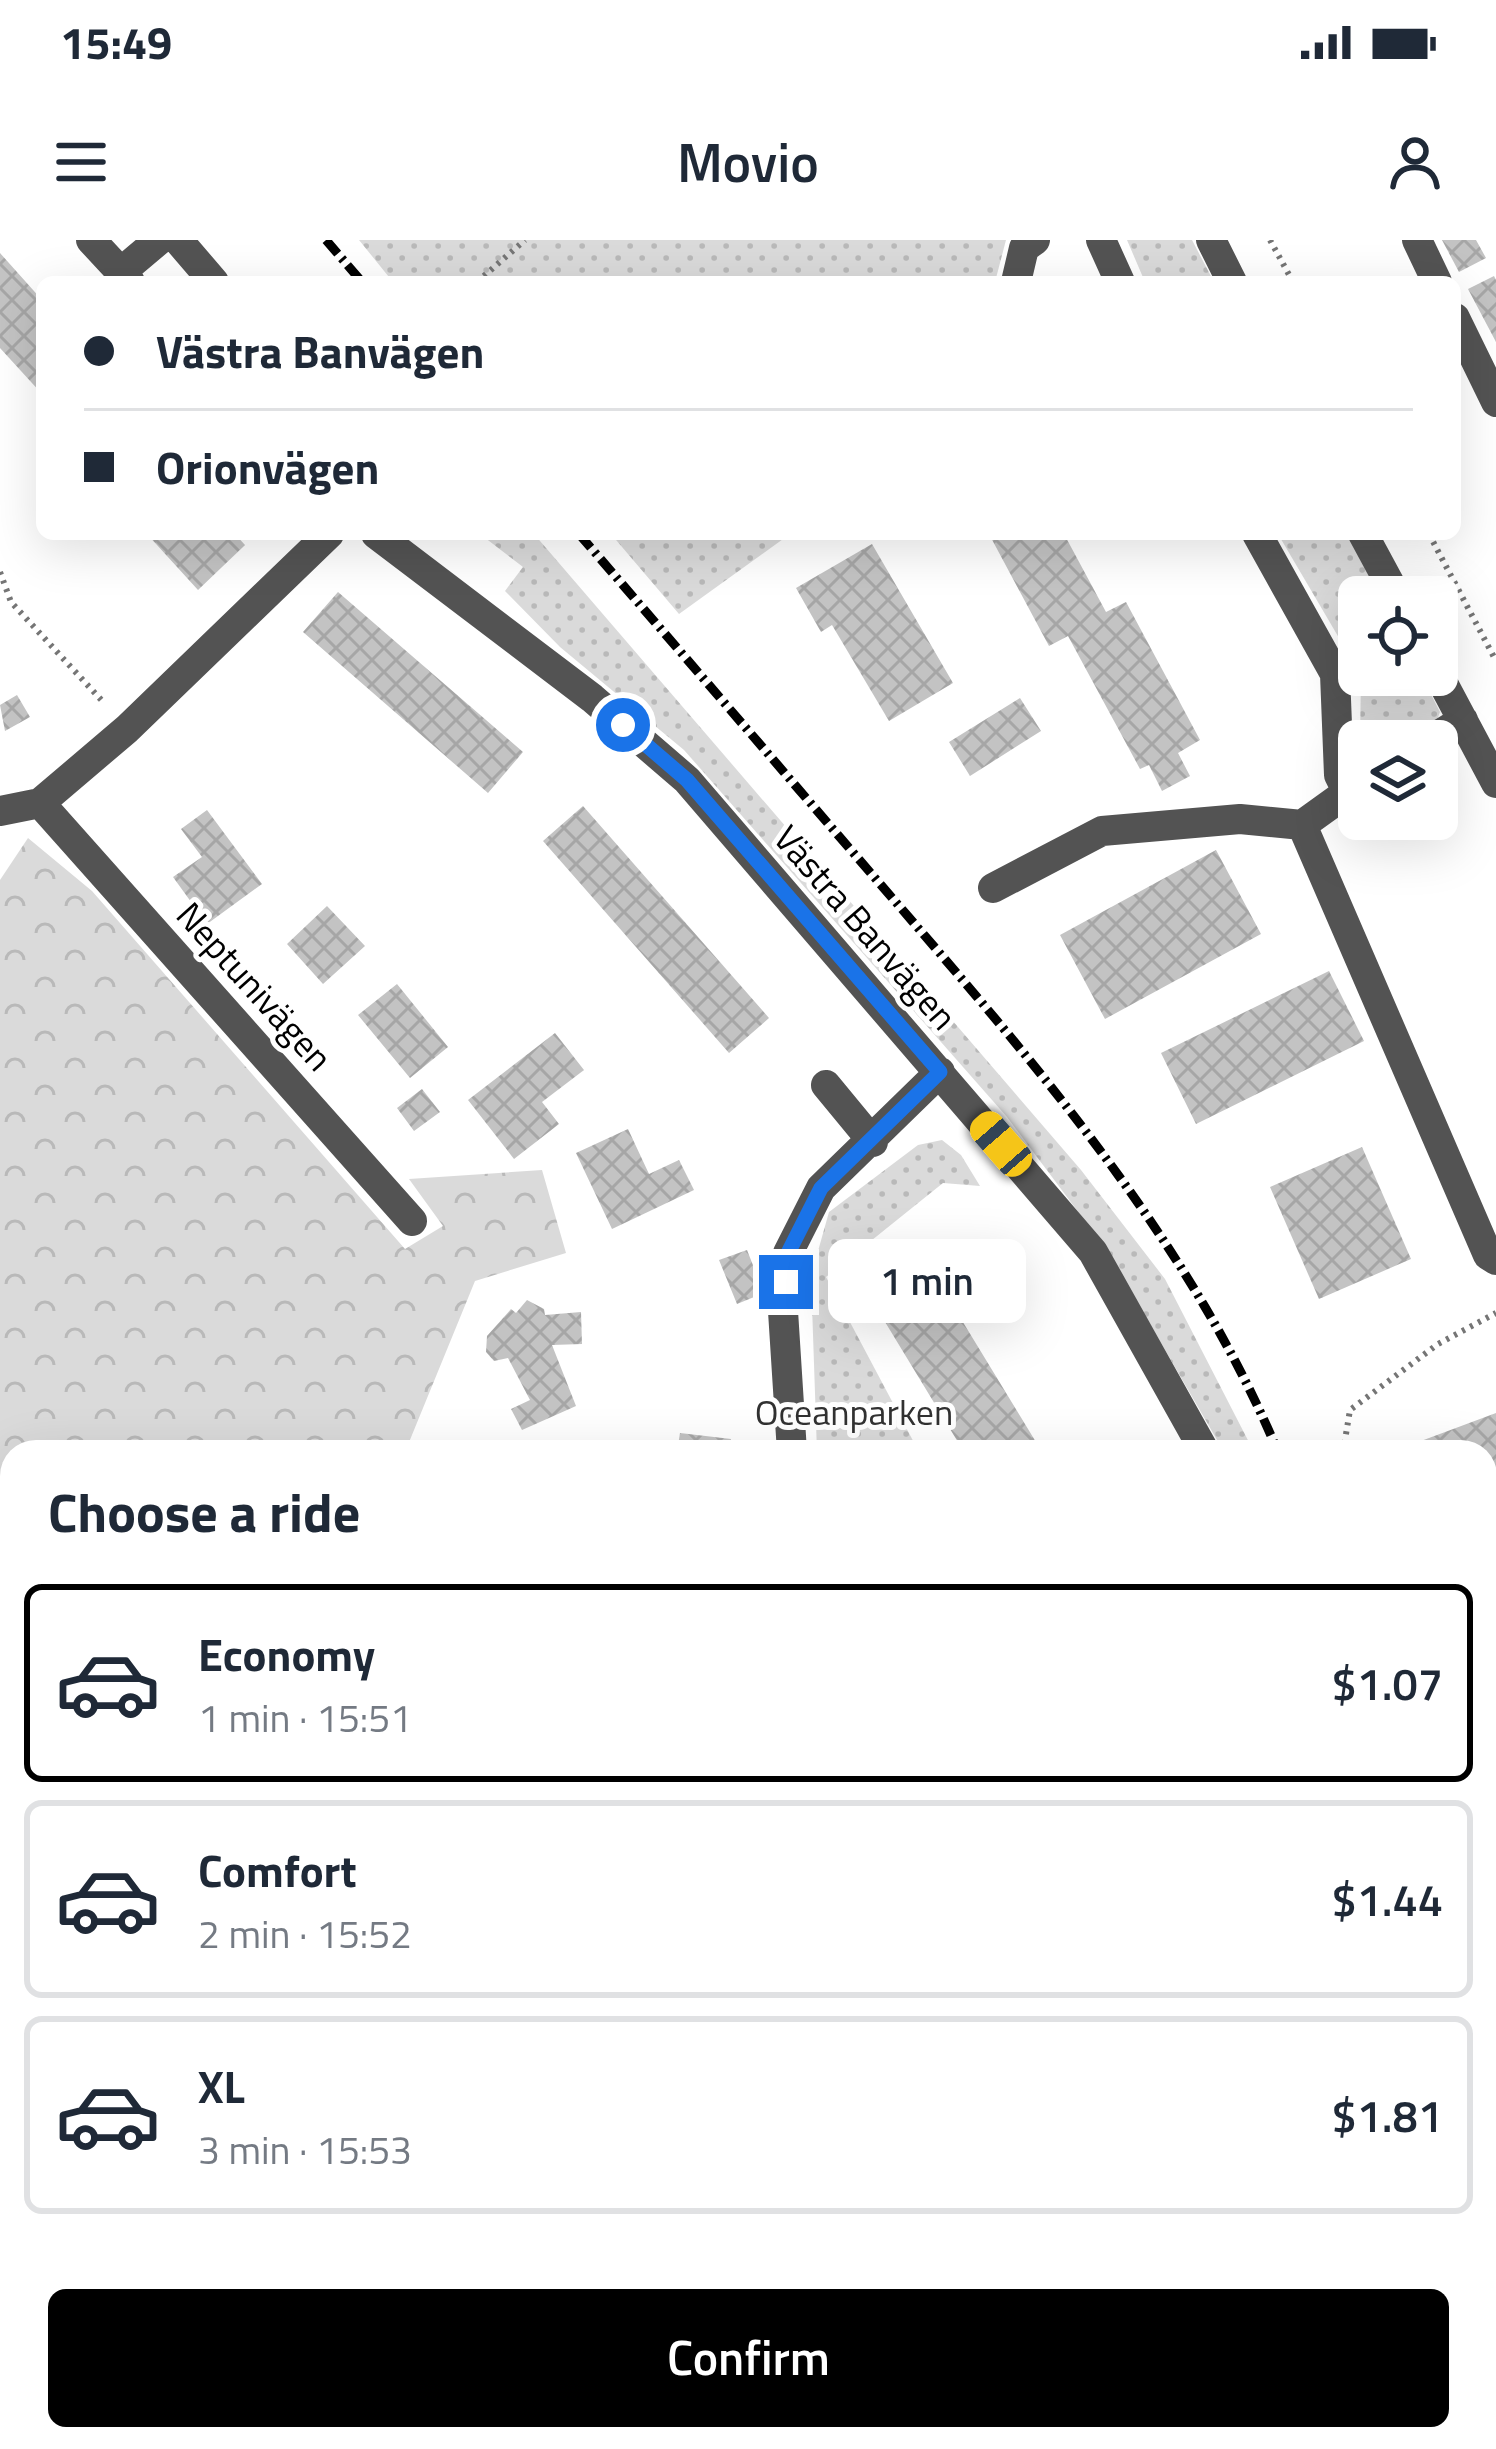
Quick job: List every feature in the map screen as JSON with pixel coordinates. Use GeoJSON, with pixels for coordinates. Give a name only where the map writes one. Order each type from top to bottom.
{"type":"FeatureCollection","features":[{"type":"Feature","properties":{"kind":"street"},"geometry":{"type":"LineString","coordinates":[[91,240],[124,276]]}},
{"type":"Feature","properties":{"kind":"street"},"geometry":{"type":"LineString","coordinates":[[126,276],[159,240]]}},
{"type":"Feature","properties":{"kind":"street"},"geometry":{"type":"LineString","coordinates":[[178,240],[209,276]]}},
{"type":"Feature","properties":{"kind":"street"},"geometry":{"type":"LineString","coordinates":[[1017,276],[1024,248],[1035,240]]}},
{"type":"Feature","properties":{"kind":"street"},"geometry":{"type":"LineString","coordinates":[[1101,240],[1117,276]]}},
{"type":"Feature","properties":{"kind":"street"},"geometry":{"type":"LineString","coordinates":[[1211,240],[1229,276]]}},
{"type":"Feature","properties":{"kind":"street"},"geometry":{"type":"LineString","coordinates":[[1417,240],[1434,276]]}},
{"type":"Feature","properties":{"kind":"street"},"geometry":{"type":"LineString","coordinates":[[1461,330],[1496,402]]}},
{"type":"Feature","properties":{"kind":"street"},"geometry":{"type":"LineString","coordinates":[[0,811],[40,802],[127,729],[323,540]]}},
{"type":"Feature","properties":{"kind":"street","name":"Västra Banvägen"},"geometry":{"type":"LineString","coordinates":[[384,540],[592,698],[687,780],[1093,1252],[1198,1440]]}},
{"type":"Feature","properties":{"kind":"street"},"geometry":{"type":"LineString","coordinates":[[1260,540],[1335,674],[1338,735]]}},
{"type":"Feature","properties":{"kind":"street"},"geometry":{"type":"LineString","coordinates":[[1366,540],[1386,576]]}},
{"type":"Feature","properties":{"kind":"street"},"geometry":{"type":"LineString","coordinates":[[1450,696],[1496,783]]}},
{"type":"Feature","properties":{"kind":"street"},"geometry":{"type":"LineString","coordinates":[[1458,723],[1463,720]]}},
{"type":"Feature","properties":{"kind":"street"},"geometry":{"type":"LineString","coordinates":[[993,888],[1102,831],[1240,819],[1302,825],[1338,799]]}},
{"type":"Feature","properties":{"kind":"street","name":"Neptunivägen"},"geometry":{"type":"LineString","coordinates":[[40,802],[412,1222]]}},
{"type":"Feature","properties":{"kind":"street"},"geometry":{"type":"LineString","coordinates":[[1302,825],[1488,1255],[1496,1260]]}},
{"type":"Feature","properties":{"kind":"street"},"geometry":{"type":"LineString","coordinates":[[791,1440],[784,1311],[788,1253],[821,1188],[874,1142],[940,1072]]}},
{"type":"Feature","properties":{"kind":"street"},"geometry":{"type":"LineString","coordinates":[[826,1085],[874,1142]]}},
{"type":"Feature","properties":{"kind":"path"},"geometry":{"type":"LineString","coordinates":[[484,276],[525,240]]}},
{"type":"Feature","properties":{"kind":"path"},"geometry":{"type":"LineString","coordinates":[[1270,240],[1290,276]]}},
{"type":"Feature","properties":{"kind":"path"},"geometry":{"type":"LineString","coordinates":[[1432,540],[1496,661]]}},
{"type":"Feature","properties":{"kind":"path"},"geometry":{"type":"LineString","coordinates":[[0,572],[11,602],[127,729]]}},
{"type":"Feature","properties":{"kind":"path"},"geometry":{"type":"LineString","coordinates":[[1345,1440],[1350,1410],[1438,1344],[1496,1313]]}},
{"type":"Feature","properties":{"kind":"green space"},"geometry":{"type":"Polygon","coordinates":[[[359,240],[1006,240],[997,276],[388,276],[359,240]]]}},
{"type":"Feature","properties":{"kind":"green space"},"geometry":{"type":"Polygon","coordinates":[[[1127,240],[1192,240],[1211,276],[1142,276],[1127,240]]]}},
{"type":"Feature","properties":{"kind":"green space"},"geometry":{"type":"Polygon","coordinates":[[[488,540],[539,540],[1081,1170],[1165,1279],[1248,1440],[1217,1440],[1109,1253],[1007,1117],[684,750],[560,647],[505,591],[523,567],[488,540]]]}},
{"type":"Feature","properties":{"kind":"green space"},"geometry":{"type":"Polygon","coordinates":[[[616,540],[782,540],[679,614],[616,540]]]}},
{"type":"Feature","properties":{"kind":"green space"},"geometry":{"type":"Polygon","coordinates":[[[1282,540],[1350,540],[1369,576],[1338,576],[1338,636],[1282,540]]]}},
{"type":"Feature","properties":{"kind":"green space"},"geometry":{"type":"Polygon","coordinates":[[[1361,696],[1432,696],[1440,712],[1437,720],[1360,720],[1361,696]]]}},
{"type":"Feature","properties":{"kind":"green space"},"geometry":{"type":"Polygon","coordinates":[[[28,838],[92,891],[405,1249],[443,1226],[409,1179],[542,1170],[566,1253],[475,1281],[410,1440],[0,1440],[0,880],[28,838]]]}},
{"type":"Feature","properties":{"kind":"green space","name":"Oceanparken"},"geometry":{"type":"Polygon","coordinates":[[[942,1140],[961,1155],[980,1186],[943,1183],[826,1277],[913,1440],[817,1440],[811,1276],[829,1212],[918,1145],[942,1140]]]}},
{"type":"Feature","properties":{"kind":"building"},"geometry":{"type":"Polygon","coordinates":[[[1442,240],[1476,240],[1486,258],[1459,272],[1442,240]]]}},
{"type":"Feature","properties":{"kind":"building"},"geometry":{"type":"Polygon","coordinates":[[[0,253],[36,293],[36,387],[0,348],[0,253]]]}},
{"type":"Feature","properties":{"kind":"building"},"geometry":{"type":"Polygon","coordinates":[[[1494,276],[1496,280],[1496,342],[1468,289],[1494,276]]]}},
{"type":"Feature","properties":{"kind":"building"},"geometry":{"type":"Polygon","coordinates":[[[152,540],[240,540],[245,545],[198,590],[152,540]]]}},
{"type":"Feature","properties":{"kind":"building"},"geometry":{"type":"Polygon","coordinates":[[[992,540],[1067,540],[1106,612],[1126,602],[1200,740],[1178,753],[1190,776],[1162,791],[1149,765],[1140,769],[1068,636],[1049,646],[992,540]]]}},
{"type":"Feature","properties":{"kind":"building"},"geometry":{"type":"Polygon","coordinates":[[[872,544],[953,683],[889,721],[832,625],[821,632],[796,588],[872,544]]]}},
{"type":"Feature","properties":{"kind":"building"},"geometry":{"type":"Polygon","coordinates":[[[338,592],[523,752],[488,793],[303,632],[338,592]]]}},
{"type":"Feature","properties":{"kind":"building"},"geometry":{"type":"Polygon","coordinates":[[[17,695],[30,717],[5,731],[0,705],[17,695]]]}},
{"type":"Feature","properties":{"kind":"building"},"geometry":{"type":"Polygon","coordinates":[[[1020,698],[1041,731],[970,776],[949,742],[1020,698]]]}},
{"type":"Feature","properties":{"kind":"building"},"geometry":{"type":"Polygon","coordinates":[[[583,806],[769,1018],[729,1053],[543,841],[583,806]]]}},
{"type":"Feature","properties":{"kind":"building"},"geometry":{"type":"Polygon","coordinates":[[[207,810],[262,884],[207,924],[173,877],[202,857],[181,829],[207,810]]]}},
{"type":"Feature","properties":{"kind":"building"},"geometry":{"type":"Polygon","coordinates":[[[1216,850],[1261,934],[1105,1019],[1060,935],[1216,850]]]}},
{"type":"Feature","properties":{"kind":"building"},"geometry":{"type":"Polygon","coordinates":[[[327,906],[365,946],[323,984],[287,944],[327,906]]]}},
{"type":"Feature","properties":{"kind":"building"},"geometry":{"type":"Polygon","coordinates":[[[1329,971],[1364,1041],[1196,1124],[1161,1053],[1329,971]]]}},
{"type":"Feature","properties":{"kind":"building"},"geometry":{"type":"Polygon","coordinates":[[[397,984],[448,1047],[410,1078],[358,1015],[397,984]]]}},
{"type":"Feature","properties":{"kind":"building"},"geometry":{"type":"Polygon","coordinates":[[[555,1033],[584,1070],[542,1102],[559,1124],[514,1159],[468,1100],[555,1033]]]}},
{"type":"Feature","properties":{"kind":"building"},"geometry":{"type":"Polygon","coordinates":[[[422,1089],[440,1112],[414,1131],[397,1108],[422,1089]]]}},
{"type":"Feature","properties":{"kind":"building"},"geometry":{"type":"Polygon","coordinates":[[[628,1129],[649,1174],[679,1160],[694,1190],[612,1229],[576,1153],[628,1129]]]}},
{"type":"Feature","properties":{"kind":"building"},"geometry":{"type":"Polygon","coordinates":[[[1362,1147],[1411,1259],[1319,1299],[1270,1187],[1362,1147]]]}},
{"type":"Feature","properties":{"kind":"building"},"geometry":{"type":"Polygon","coordinates":[[[747,1250],[764,1293],[737,1304],[719,1260],[747,1250]]]}},
{"type":"Feature","properties":{"kind":"building"},"geometry":{"type":"Polygon","coordinates":[[[919,1250],[1035,1440],[957,1440],[862,1284],[919,1250]]]}},
{"type":"Feature","properties":{"kind":"building"},"geometry":{"type":"Polygon","coordinates":[[[527,1300],[544,1309],[545,1315],[581,1312],[582,1344],[552,1345],[576,1406],[522,1430],[511,1409],[530,1400],[508,1358],[494,1361],[486,1352],[487,1336],[511,1309],[516,1313],[527,1300]]]}},
{"type":"Feature","properties":{"kind":"building"},"geometry":{"type":"Polygon","coordinates":[[[1496,1413],[1496,1440],[1424,1440],[1496,1413]]]}},
{"type":"Feature","properties":{"kind":"building"},"geometry":{"type":"Polygon","coordinates":[[[680,1433],[731,1439],[731,1440],[679,1440],[680,1433]]]}},
{"type":"Feature","properties":{"kind":"railway"},"geometry":{"type":"LineString","coordinates":[[326,240],[357,276]]}},
{"type":"Feature","properties":{"kind":"railway"},"geometry":{"type":"LineString","coordinates":[[584,540],[954,970],[1111,1165],[1203,1303],[1272,1440]]}},
{"type":"Feature","properties":{"kind":"route"},"geometry":{"type":"LineString","coordinates":[[623,725],[687,780],[940,1072],[874,1142],[821,1188],[788,1253],[786,1282]]}}]}
